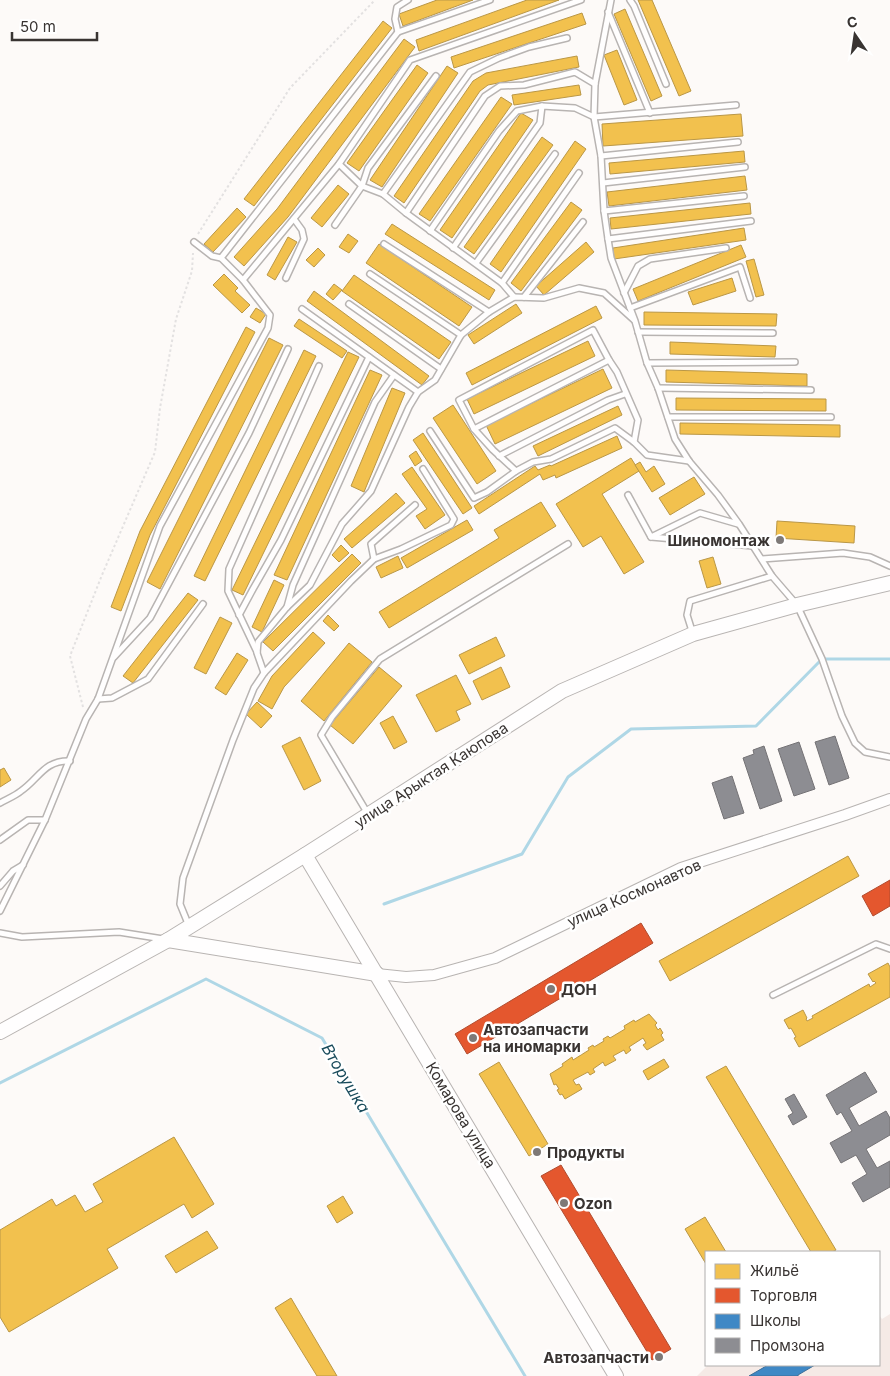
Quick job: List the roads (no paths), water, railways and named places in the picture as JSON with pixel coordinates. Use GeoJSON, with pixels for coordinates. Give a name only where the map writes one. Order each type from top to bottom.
{"type":"FeatureCollection","features":[{"type":"Feature","properties":{"kind":"street","name":"улица Арыктая Каюпова"},"geometry":{"type":"LineString","coordinates":[[0,1032],[168,940],[562,691],[693,634],[890,583]]}},
{"type":"Feature","properties":{"kind":"street","name":"улица Космонавтов"},"geometry":{"type":"LineString","coordinates":[[377,974],[406,977],[434,975],[495,958],[681,868],[890,799]]}},
{"type":"Feature","properties":{"kind":"street","name":"Комарова улица"},"geometry":{"type":"LineString","coordinates":[[305,855],[616,1376]]}},
{"type":"Feature","properties":{"kind":"street"},"geometry":{"type":"LineString","coordinates":[[168,940],[377,974]]}},
{"type":"Feature","properties":{"kind":"lane"},"geometry":{"type":"LineString","coordinates":[[398,32],[394,19],[397,7],[408,0]]}},
{"type":"Feature","properties":{"kind":"lane"},"geometry":{"type":"LineString","coordinates":[[221,258],[398,32],[490,0]]}},
{"type":"Feature","properties":{"kind":"lane"},"geometry":{"type":"LineString","coordinates":[[243,280],[340,164],[410,60],[581,0]]}},
{"type":"Feature","properties":{"kind":"lane"},"geometry":{"type":"LineString","coordinates":[[611,0],[595,84],[594,118],[601,156],[604,211],[608,239],[611,258],[635,321],[647,363],[658,388],[675,439],[689,461],[718,495],[739,524],[772,576],[797,606],[822,659],[842,716],[855,743],[865,752],[890,757]]}},
{"type":"Feature","properties":{"kind":"lane"},"geometry":{"type":"LineString","coordinates":[[630,0],[666,84]]}},
{"type":"Feature","properties":{"kind":"lane"},"geometry":{"type":"LineString","coordinates":[[608,12],[650,113]]}},
{"type":"Feature","properties":{"kind":"lane"},"geometry":{"type":"LineString","coordinates":[[383,194],[470,72],[499,58],[567,38]]}},
{"type":"Feature","properties":{"kind":"lane"},"geometry":{"type":"LineString","coordinates":[[406,213],[485,96],[500,86],[524,85],[575,72],[595,84]]}},
{"type":"Feature","properties":{"kind":"lane"},"geometry":{"type":"LineString","coordinates":[[335,225],[362,186],[368,168],[436,76]]}},
{"type":"Feature","properties":{"kind":"lane"},"geometry":{"type":"LineString","coordinates":[[430,231],[499,132],[517,111],[542,106],[575,108],[594,118],[736,105]]}},
{"type":"Feature","properties":{"kind":"lane"},"geometry":{"type":"LineString","coordinates":[[453,248],[540,122],[542,106]]}},
{"type":"Feature","properties":{"kind":"lane"},"geometry":{"type":"LineString","coordinates":[[601,156],[738,142]]}},
{"type":"Feature","properties":{"kind":"lane"},"geometry":{"type":"LineString","coordinates":[[476,263],[555,154]]}},
{"type":"Feature","properties":{"kind":"lane"},"geometry":{"type":"LineString","coordinates":[[340,164],[362,186],[383,194],[502,283],[514,297]]}},
{"type":"Feature","properties":{"kind":"lane"},"geometry":{"type":"LineString","coordinates":[[603,183],[745,168]]}},
{"type":"Feature","properties":{"kind":"lane"},"geometry":{"type":"LineString","coordinates":[[502,283],[579,173]]}},
{"type":"Feature","properties":{"kind":"lane"},"geometry":{"type":"LineString","coordinates":[[604,211],[744,196]]}},
{"type":"Feature","properties":{"kind":"lane"},"geometry":{"type":"LineString","coordinates":[[286,278],[304,239],[302,230],[294,219]]}},
{"type":"Feature","properties":{"kind":"lane"},"geometry":{"type":"LineString","coordinates":[[608,239],[751,221]]}},
{"type":"Feature","properties":{"kind":"lane"},"geometry":{"type":"LineString","coordinates":[[524,297],[583,222]]}},
{"type":"Feature","properties":{"kind":"lane"},"geometry":{"type":"LineString","coordinates":[[0,911],[44,820],[86,719],[98,699],[160,526],[268,328],[270,315],[243,280],[221,258],[212,256],[194,242]]}},
{"type":"Feature","properties":{"kind":"lane"},"geometry":{"type":"LineString","coordinates":[[384,244],[489,312]]}},
{"type":"Feature","properties":{"kind":"lane"},"geometry":{"type":"LineString","coordinates":[[624,293],[638,266],[650,259],[726,248]]}},
{"type":"Feature","properties":{"kind":"lane"},"geometry":{"type":"LineString","coordinates":[[630,308],[740,268],[750,298]]}},
{"type":"Feature","properties":{"kind":"lane"},"geometry":{"type":"LineString","coordinates":[[370,274],[461,336]]}},
{"type":"Feature","properties":{"kind":"lane"},"geometry":{"type":"LineString","coordinates":[[257,654],[258,642],[287,607],[310,585],[342,524],[371,492],[418,392],[435,380],[461,336],[489,312],[514,297],[544,298],[579,288],[604,293],[635,321]]}},
{"type":"Feature","properties":{"kind":"lane"},"geometry":{"type":"LineString","coordinates":[[349,304],[441,369]]}},
{"type":"Feature","properties":{"kind":"lane"},"geometry":{"type":"LineString","coordinates":[[302,309],[418,392]]}},
{"type":"Feature","properties":{"kind":"lane"},"geometry":{"type":"LineString","coordinates":[[516,471],[474,429],[458,400],[593,330],[608,360],[617,372],[638,420],[634,442]]}},
{"type":"Feature","properties":{"kind":"lane"},"geometry":{"type":"LineString","coordinates":[[638,332],[773,333]]}},
{"type":"Feature","properties":{"kind":"lane"},"geometry":{"type":"LineString","coordinates":[[112,659],[150,618],[250,433],[288,349]]}},
{"type":"Feature","properties":{"kind":"lane"},"geometry":{"type":"LineString","coordinates":[[239,615],[281,540],[369,358]]}},
{"type":"Feature","properties":{"kind":"lane"},"geometry":{"type":"LineString","coordinates":[[474,429],[608,360]]}},
{"type":"Feature","properties":{"kind":"lane"},"geometry":{"type":"LineString","coordinates":[[647,363],[795,362]]}},
{"type":"Feature","properties":{"kind":"lane"},"geometry":{"type":"LineString","coordinates":[[264,673],[228,591],[229,568],[319,366]]}},
{"type":"Feature","properties":{"kind":"lane"},"geometry":{"type":"LineString","coordinates":[[287,607],[293,585],[375,402],[394,376]]}},
{"type":"Feature","properties":{"kind":"lane"},"geometry":{"type":"LineString","coordinates":[[658,388],[811,390]]}},
{"type":"Feature","properties":{"kind":"lane"},"geometry":{"type":"LineString","coordinates":[[499,456],[608,400],[625,394]]}},
{"type":"Feature","properties":{"kind":"lane"},"geometry":{"type":"LineString","coordinates":[[668,417],[831,418]]}},
{"type":"Feature","properties":{"kind":"lane"},"geometry":{"type":"LineString","coordinates":[[430,431],[474,498],[487,492],[516,471],[533,462],[551,459],[615,428],[634,442],[647,455],[689,461]]}},
{"type":"Feature","properties":{"kind":"lane"},"geometry":{"type":"LineString","coordinates":[[190,926],[180,904],[183,878],[254,688],[264,673],[374,559],[401,549],[451,525],[454,519],[423,468]]}},
{"type":"Feature","properties":{"kind":"lane"},"geometry":{"type":"LineString","coordinates":[[628,495],[651,537]]}},
{"type":"Feature","properties":{"kind":"lane"},"geometry":{"type":"LineString","coordinates":[[374,559],[371,544],[415,505]]}},
{"type":"Feature","properties":{"kind":"lane"},"geometry":{"type":"LineString","coordinates":[[651,537],[700,513],[739,524]]}},
{"type":"Feature","properties":{"kind":"lane"},"geometry":{"type":"LineString","coordinates":[[651,537],[753,546]]}},
{"type":"Feature","properties":{"kind":"lane"},"geometry":{"type":"LineString","coordinates":[[368,814],[321,735],[332,717],[380,659],[568,544]]}},
{"type":"Feature","properties":{"kind":"lane"},"geometry":{"type":"LineString","coordinates":[[762,559],[843,553],[870,557],[890,566]]}},
{"type":"Feature","properties":{"kind":"lane"},"geometry":{"type":"LineString","coordinates":[[693,634],[687,615],[690,601],[772,576]]}},
{"type":"Feature","properties":{"kind":"lane"},"geometry":{"type":"LineString","coordinates":[[98,699],[112,698],[148,679],[203,604]]}},
{"type":"Feature","properties":{"kind":"lane"},"geometry":{"type":"LineString","coordinates":[[0,803],[22,791],[48,766],[59,760],[70,761]]}},
{"type":"Feature","properties":{"kind":"lane"},"geometry":{"type":"LineString","coordinates":[[0,840],[28,820],[44,820]]}},
{"type":"Feature","properties":{"kind":"lane"},"geometry":{"type":"LineString","coordinates":[[0,886],[13,871],[23,865]]}},
{"type":"Feature","properties":{"kind":"lane"},"geometry":{"type":"LineString","coordinates":[[0,933],[22,937],[119,932],[168,940]]}},
{"type":"Feature","properties":{"kind":"lane"},"geometry":{"type":"LineString","coordinates":[[773,996],[876,944],[890,949]]}},
{"type":"Feature","properties":{"kind":"waterway"},"geometry":{"type":"LineString","coordinates":[[384,904],[522,854],[568,777],[631,729],[756,726],[822,659],[890,659]]}},
{"type":"Feature","properties":{"kind":"waterway","name":"Вторушка"},"geometry":{"type":"LineString","coordinates":[[0,1083],[206,979],[322,1038],[525,1376]]}},
{"type":"Feature","properties":{"kind":"place","name":"Шиномонтаж"},"geometry":{"type":"Point","coordinates":[780,540]}},
{"type":"Feature","properties":{"kind":"place","name":"ДОН"},"geometry":{"type":"Point","coordinates":[551,989]}},
{"type":"Feature","properties":{"kind":"place","name":"Автозапчасти на иномарки"},"geometry":{"type":"Point","coordinates":[473,1038]}},
{"type":"Feature","properties":{"kind":"place","name":"Продукты"},"geometry":{"type":"Point","coordinates":[537,1152]}},
{"type":"Feature","properties":{"kind":"place","name":"Ozon"},"geometry":{"type":"Point","coordinates":[564,1203]}},
{"type":"Feature","properties":{"kind":"place","name":"Автозапчасти"},"geometry":{"type":"Point","coordinates":[659,1357]}}]}
